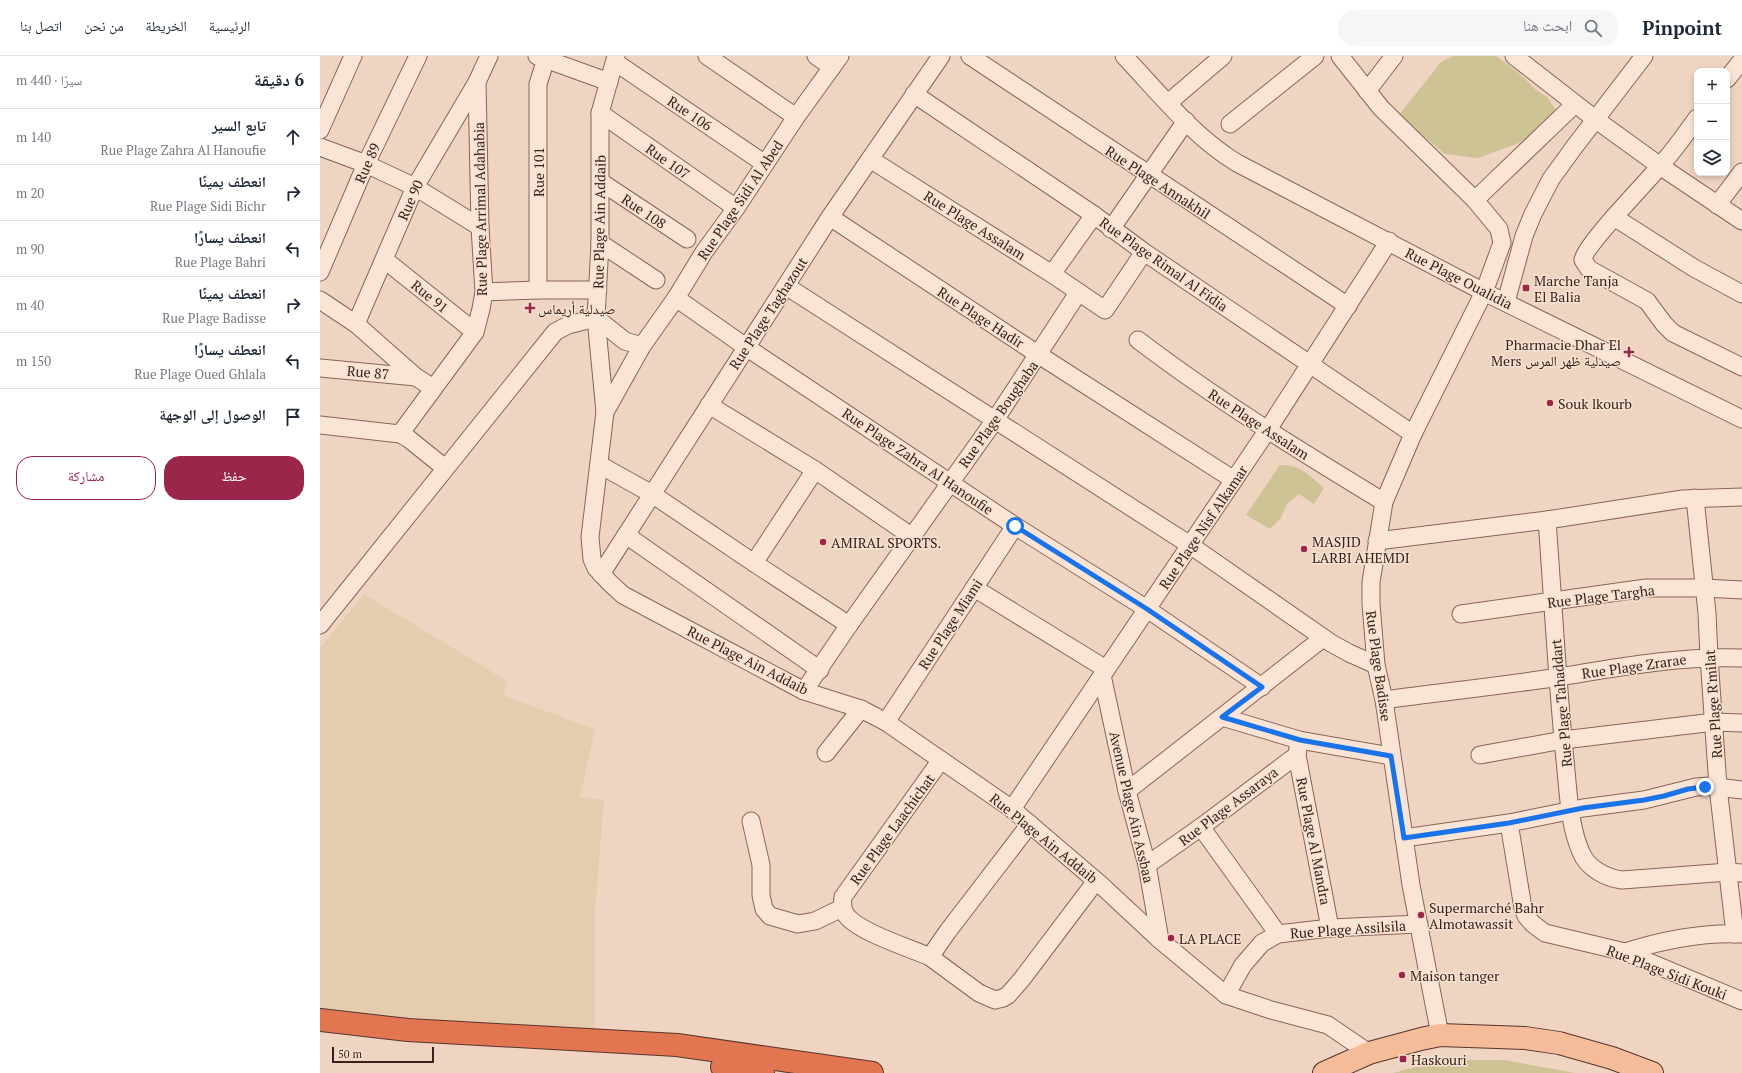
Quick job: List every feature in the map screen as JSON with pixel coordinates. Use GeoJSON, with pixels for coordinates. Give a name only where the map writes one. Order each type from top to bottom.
{"type":"FeatureCollection","features":[{"type":"Feature","properties":{"kind":"highway"},"geometry":{"type":"LineString","coordinates":[[320,1020],[408,1030],[677,1045],[872,1073]]}},
{"type":"Feature","properties":{"kind":"highway"},"geometry":{"type":"LineString","coordinates":[[320,1033],[674,1060],[763,1073]]}},
{"type":"Feature","properties":{"kind":"main road"},"geometry":{"type":"LineString","coordinates":[[1324,1073],[1369,1053],[1440,1035],[1525,1038],[1559,1043],[1612,1058],[1652,1073]]}},
{"type":"Feature","properties":{"kind":"street"},"geometry":{"type":"LineString","coordinates":[[320,130],[353,56]]}},
{"type":"Feature","properties":{"kind":"street","name":"Rue 89"},"geometry":{"type":"LineString","coordinates":[[320,272],[366,164],[418,56]]}},
{"type":"Feature","properties":{"kind":"street","name":"Rue Plage Arrimal Adahabia"},"geometry":{"type":"LineString","coordinates":[[400,434],[475,332],[482,309],[484,292],[480,227],[477,82],[489,56]]}},
{"type":"Feature","properties":{"kind":"street"},"geometry":{"type":"LineString","coordinates":[[706,56],[796,116]]}},
{"type":"Feature","properties":{"kind":"street"},"geometry":{"type":"LineString","coordinates":[[816,56],[836,61]]}},
{"type":"Feature","properties":{"kind":"street","name":"Rue Plage Taghazout"},"geometry":{"type":"LineString","coordinates":[[601,574],[830,218],[941,56]]}},
{"type":"Feature","properties":{"kind":"street","name":"Rue Plage Annakhil"},"geometry":{"type":"LineString","coordinates":[[970,56],[1348,306]]}},
{"type":"Feature","properties":{"kind":"street","name":"Rue Plage Oualidia"},"geometry":{"type":"LineString","coordinates":[[1125,56],[1186,121],[1215,148],[1237,162],[1484,292],[1742,419]]}},
{"type":"Feature","properties":{"kind":"street"},"geometry":{"type":"LineString","coordinates":[[1168,103],[1223,56]]}},
{"type":"Feature","properties":{"kind":"street"},"geometry":{"type":"LineString","coordinates":[[1230,124],[1315,56]]}},
{"type":"Feature","properties":{"kind":"street","name":"Rue Plage Badisse"},"geometry":{"type":"LineString","coordinates":[[1340,56],[1381,108],[1475,200],[1499,229],[1502,243],[1484,292],[1413,434],[1384,502],[1377,541],[1370,604],[1376,665],[1384,700],[1404,838],[1440,1035]]}},
{"type":"Feature","properties":{"kind":"street"},"geometry":{"type":"LineString","coordinates":[[1367,91],[1394,56]]}},
{"type":"Feature","properties":{"kind":"street"},"geometry":{"type":"LineString","coordinates":[[1514,56],[1595,119],[1660,166],[1742,221]]}},
{"type":"Feature","properties":{"kind":"street"},"geometry":{"type":"LineString","coordinates":[[1506,302],[1518,255],[1533,214],[1551,179],[1644,56]]}},
{"type":"Feature","properties":{"kind":"street"},"geometry":{"type":"LineString","coordinates":[[543,57],[609,82]]}},
{"type":"Feature","properties":{"kind":"street","name":"Rue 101"},"geometry":{"type":"LineString","coordinates":[[538,290],[538,84],[543,57]]}},
{"type":"Feature","properties":{"kind":"street","name":"Rue Plage Ain Addaib"},"geometry":{"type":"LineString","coordinates":[[616,59],[600,113],[600,244],[596,318],[605,412],[600,465],[590,537],[592,559],[601,574],[623,595],[804,691],[861,709],[886,722],[1012,809],[1096,881],[1160,940],[1226,995],[1271,1010],[1328,1025],[1369,1053]]}},
{"type":"Feature","properties":{"kind":"street","name":"Rue 106"},"geometry":{"type":"LineString","coordinates":[[616,59],[765,164]]}},
{"type":"Feature","properties":{"kind":"street"},"geometry":{"type":"LineString","coordinates":[[1730,75],[1742,60]]}},
{"type":"Feature","properties":{"kind":"street","name":"Rue Plage Sidi Al Abed"},"geometry":{"type":"LineString","coordinates":[[605,412],[642,346],[676,298],[704,252],[736,208],[796,116],[836,61]]}},
{"type":"Feature","properties":{"kind":"street","name":"Rue 90"},"geometry":{"type":"LineString","coordinates":[[356,324],[415,186],[477,82]]}},
{"type":"Feature","properties":{"kind":"street","name":"Rue Plage Rimal Al Fidia"},"geometry":{"type":"LineString","coordinates":[[914,94],[1094,215],[1111,229],[1310,366],[1413,434]]}},
{"type":"Feature","properties":{"kind":"street"},"geometry":{"type":"LineString","coordinates":[[1475,200],[1575,104]]}},
{"type":"Feature","properties":{"kind":"street","name":"Rue 107"},"geometry":{"type":"LineString","coordinates":[[600,113],[736,208]]}},
{"type":"Feature","properties":{"kind":"street"},"geometry":{"type":"LineString","coordinates":[[1111,229],[1186,121]]}},
{"type":"Feature","properties":{"kind":"street"},"geometry":{"type":"LineString","coordinates":[[1694,122],[1660,166],[1614,217],[1586,252],[1584,260],[1586,266],[1594,273],[1647,301],[1664,324],[1673,333],[1742,367]]}},
{"type":"Feature","properties":{"kind":"street"},"geometry":{"type":"LineString","coordinates":[[320,147],[366,164],[415,186],[480,227]]}},
{"type":"Feature","properties":{"kind":"street","name":"Rue Plage Assalam"},"geometry":{"type":"LineString","coordinates":[[870,160],[1052,274],[1104,310],[1144,252]]}},
{"type":"Feature","properties":{"kind":"street"},"geometry":{"type":"LineString","coordinates":[[1717,205],[1742,172]]}},
{"type":"Feature","properties":{"kind":"street","name":"Rue 108"},"geometry":{"type":"LineString","coordinates":[[601,182],[686,239]]}},
{"type":"Feature","properties":{"kind":"street"},"geometry":{"type":"LineString","coordinates":[[1052,274],[1094,215]]}},
{"type":"Feature","properties":{"kind":"street"},"geometry":{"type":"LineString","coordinates":[[1614,217],[1694,268],[1742,294]]}},
{"type":"Feature","properties":{"kind":"street","name":"Rue Plage Hadir"},"geometry":{"type":"LineString","coordinates":[[830,218],[1039,355],[1234,480]]}},
{"type":"Feature","properties":{"kind":"street","name":"Rue Plage Nisf Alkamar"},"geometry":{"type":"LineString","coordinates":[[1012,809],[1267,431],[1389,242]]}},
{"type":"Feature","properties":{"kind":"street"},"geometry":{"type":"LineString","coordinates":[[600,244],[656,280]]}},
{"type":"Feature","properties":{"kind":"street","name":"Rue 91"},"geometry":{"type":"LineString","coordinates":[[384,260],[475,332]]}},
{"type":"Feature","properties":{"kind":"street"},"geometry":{"type":"LineString","coordinates":[[786,286],[1190,546],[1323,638],[1349,653],[1376,665]]}},
{"type":"Feature","properties":{"kind":"street"},"geometry":{"type":"LineString","coordinates":[[484,292],[598,290]]}},
{"type":"Feature","properties":{"kind":"street","name":"Rue Plage Boughaba"},"geometry":{"type":"LineString","coordinates":[[804,691],[820,670],[849,625],[911,536],[995,420],[1039,355],[1078,293]]}},
{"type":"Feature","properties":{"kind":"street","name":"Rue Plage Zahra Al Hanoufie"},"geometry":{"type":"LineString","coordinates":[[676,298],[746,347],[950,483],[1015,526],[1147,609],[1262,687]]}},
{"type":"Feature","properties":{"kind":"street"},"geometry":{"type":"LineString","coordinates":[[323,305],[356,324],[416,377],[433,388]]}},
{"type":"Feature","properties":{"kind":"street"},"geometry":{"type":"LineString","coordinates":[[320,626],[555,332],[568,325],[596,318],[624,341],[642,346]]}},
{"type":"Feature","properties":{"kind":"street","name":"Rue Plage Assalam"},"geometry":{"type":"LineString","coordinates":[[1138,340],[1176,369],[1267,431],[1384,502]]}},
{"type":"Feature","properties":{"kind":"street","name":"Rue 87"},"geometry":{"type":"LineString","coordinates":[[320,368],[416,377]]}},
{"type":"Feature","properties":{"kind":"street"},"geometry":{"type":"LineString","coordinates":[[709,405],[815,470],[911,536]]}},
{"type":"Feature","properties":{"kind":"street"},"geometry":{"type":"LineString","coordinates":[[320,425],[400,434],[409,439],[445,468]]}},
{"type":"Feature","properties":{"kind":"street"},"geometry":{"type":"LineString","coordinates":[[600,465],[652,494],[849,625]]}},
{"type":"Feature","properties":{"kind":"street"},"geometry":{"type":"LineString","coordinates":[[754,563],[815,470]]}},
{"type":"Feature","properties":{"kind":"street"},"geometry":{"type":"LineString","coordinates":[[1377,541],[1547,520],[1695,498],[1742,497]]}},
{"type":"Feature","properties":{"kind":"street","name":"Rue Plage R'milat"},"geometry":{"type":"LineString","coordinates":[[1695,498],[1707,613],[1718,787],[1735,872],[1739,934]]}},
{"type":"Feature","properties":{"kind":"street","name":"Rue Plage Tahaddart"},"geometry":{"type":"LineString","coordinates":[[1547,520],[1554,602],[1557,677],[1563,740],[1571,811],[1580,852],[1587,862],[1604,875],[1613,879],[1628,881],[1735,872]]}},
{"type":"Feature","properties":{"kind":"street","name":"Rue Plage Miami"},"geometry":{"type":"LineString","coordinates":[[886,722],[1015,526]]}},
{"type":"Feature","properties":{"kind":"street"},"geometry":{"type":"LineString","coordinates":[[626,535],[820,670]]}},
{"type":"Feature","properties":{"kind":"street"},"geometry":{"type":"LineString","coordinates":[[974,588],[1104,672]]}},
{"type":"Feature","properties":{"kind":"street","name":"Rue Plage Targha"},"geometry":{"type":"LineString","coordinates":[[1461,614],[1646,588],[1704,588],[1742,590]]}},
{"type":"Feature","properties":{"kind":"street"},"geometry":{"type":"LineString","coordinates":[[1127,791],[1323,638]]}},
{"type":"Feature","properties":{"kind":"street","name":"Rue Plage Zrarae"},"geometry":{"type":"LineString","coordinates":[[1384,700],[1557,677],[1636,664],[1709,657],[1742,658]]}},
{"type":"Feature","properties":{"kind":"street","name":"Avenue Plage Ain Assbaa"},"geometry":{"type":"LineString","coordinates":[[1104,672],[1127,791],[1146,865],[1160,940]]}},
{"type":"Feature","properties":{"kind":"street"},"geometry":{"type":"LineString","coordinates":[[826,753],[861,709]]}},
{"type":"Feature","properties":{"kind":"street"},"geometry":{"type":"LineString","coordinates":[[1222,717],[1298,747],[1391,756]]}},
{"type":"Feature","properties":{"kind":"street"},"geometry":{"type":"LineString","coordinates":[[1480,755],[1563,740],[1714,722],[1742,723]]}},
{"type":"Feature","properties":{"kind":"street","name":"Rue Plage Assaraya"},"geometry":{"type":"LineString","coordinates":[[1146,865],[1201,827],[1298,747]]}},
{"type":"Feature","properties":{"kind":"street","name":"Rue Plage Al Mandra"},"geometry":{"type":"LineString","coordinates":[[1298,747],[1330,928]]}},
{"type":"Feature","properties":{"kind":"street","name":"Rue Plage Laachichat"},"geometry":{"type":"LineString","coordinates":[[842,902],[942,760]]}},
{"type":"Feature","properties":{"kind":"street"},"geometry":{"type":"LineString","coordinates":[[1404,838],[1509,823],[1571,811],[1650,799],[1696,787],[1718,787],[1742,790]]}},
{"type":"Feature","properties":{"kind":"street"},"geometry":{"type":"LineString","coordinates":[[751,821],[761,866],[761,895],[764,909],[770,916],[798,924],[815,921],[842,902],[850,919],[863,928],[930,957],[979,993],[995,1000],[1008,995],[1022,979],[1096,881]]}},
{"type":"Feature","properties":{"kind":"street","name":"Rue Plage Sidi Kouki"},"geometry":{"type":"LineString","coordinates":[[1509,823],[1523,908],[1526,916],[1539,929],[1553,935],[1625,952],[1742,1002]]}},
{"type":"Feature","properties":{"kind":"street"},"geometry":{"type":"LineString","coordinates":[[930,957],[948,931],[1030,824]]}},
{"type":"Feature","properties":{"kind":"street","name":"Rue Plage Assilsila"},"geometry":{"type":"LineString","coordinates":[[1201,827],[1278,934]]}},
{"type":"Feature","properties":{"kind":"street","name":"Rue Plage Assilsila"},"geometry":{"type":"LineString","coordinates":[[1226,995],[1248,959],[1262,943],[1278,934],[1330,928],[1419,924]]}},
{"type":"Feature","properties":{"kind":"street"},"geometry":{"type":"LineString","coordinates":[[1625,952],[1678,938],[1739,934]]}},
{"type":"Feature","properties":{"kind":"shaded area"},"geometry":{"type":"Polygon","coordinates":[[[1453,56],[1496,56],[1520,74],[1536,90],[1547,97],[1558,113],[1519,143],[1478,158],[1445,154],[1399,115],[1441,62],[1453,56]]]}},
{"type":"Feature","properties":{"kind":"shaded area"},"geometry":{"type":"Polygon","coordinates":[[[1280,465],[1287,465],[1299,469],[1309,475],[1324,488],[1314,504],[1299,494],[1287,504],[1281,518],[1270,529],[1246,515],[1280,465]]]}},
{"type":"Feature","properties":{"kind":"shaded area"},"geometry":{"type":"Polygon","coordinates":[[[364,594],[507,681],[504,696],[595,729],[580,797],[604,800],[595,910],[595,1031],[412,1019],[320,1010],[320,648],[364,594]]]}},
{"type":"Feature","properties":{"kind":"shaded area"},"geometry":{"type":"Polygon","coordinates":[[[1465,1060],[1504,1060],[1575,1073],[1393,1073],[1416,1067],[1465,1060]]]}},
{"type":"Feature","properties":{"kind":"place","name":"Marche Tanja El Balia"},"geometry":{"type":"Point","coordinates":[1526,288]}},
{"type":"Feature","properties":{"kind":"place","name":"صيدلية أريماس"},"geometry":{"type":"Point","coordinates":[530,308]}},
{"type":"Feature","properties":{"kind":"place","name":"Pharmacie Dhar El Mers صيدلية ظهر المرس"},"geometry":{"type":"Point","coordinates":[1629,352]}},
{"type":"Feature","properties":{"kind":"place","name":"Souk lkourb"},"geometry":{"type":"Point","coordinates":[1550,403]}},
{"type":"Feature","properties":{"kind":"place","name":"AMIRAL SPORTS."},"geometry":{"type":"Point","coordinates":[823,542]}},
{"type":"Feature","properties":{"kind":"place","name":"MASJID LARBI AHEMDI"},"geometry":{"type":"Point","coordinates":[1304,549]}},
{"type":"Feature","properties":{"kind":"place","name":"Supermarché Bahr Almotawassit"},"geometry":{"type":"Point","coordinates":[1421,915]}},
{"type":"Feature","properties":{"kind":"place","name":"LA PLACE"},"geometry":{"type":"Point","coordinates":[1171,938]}},
{"type":"Feature","properties":{"kind":"place","name":"Maison tanger"},"geometry":{"type":"Point","coordinates":[1402,975]}},
{"type":"Feature","properties":{"kind":"place","name":"Haskouri"},"geometry":{"type":"Point","coordinates":[1403,1059]}},
{"type":"Feature","properties":{"kind":"route"},"geometry":{"type":"LineString","coordinates":[[1015,526],[1147,609],[1262,687],[1222,717],[1300,740],[1391,756],[1404,838],[1509,823],[1583,808],[1644,800],[1696,787],[1705,787]]}}]}
